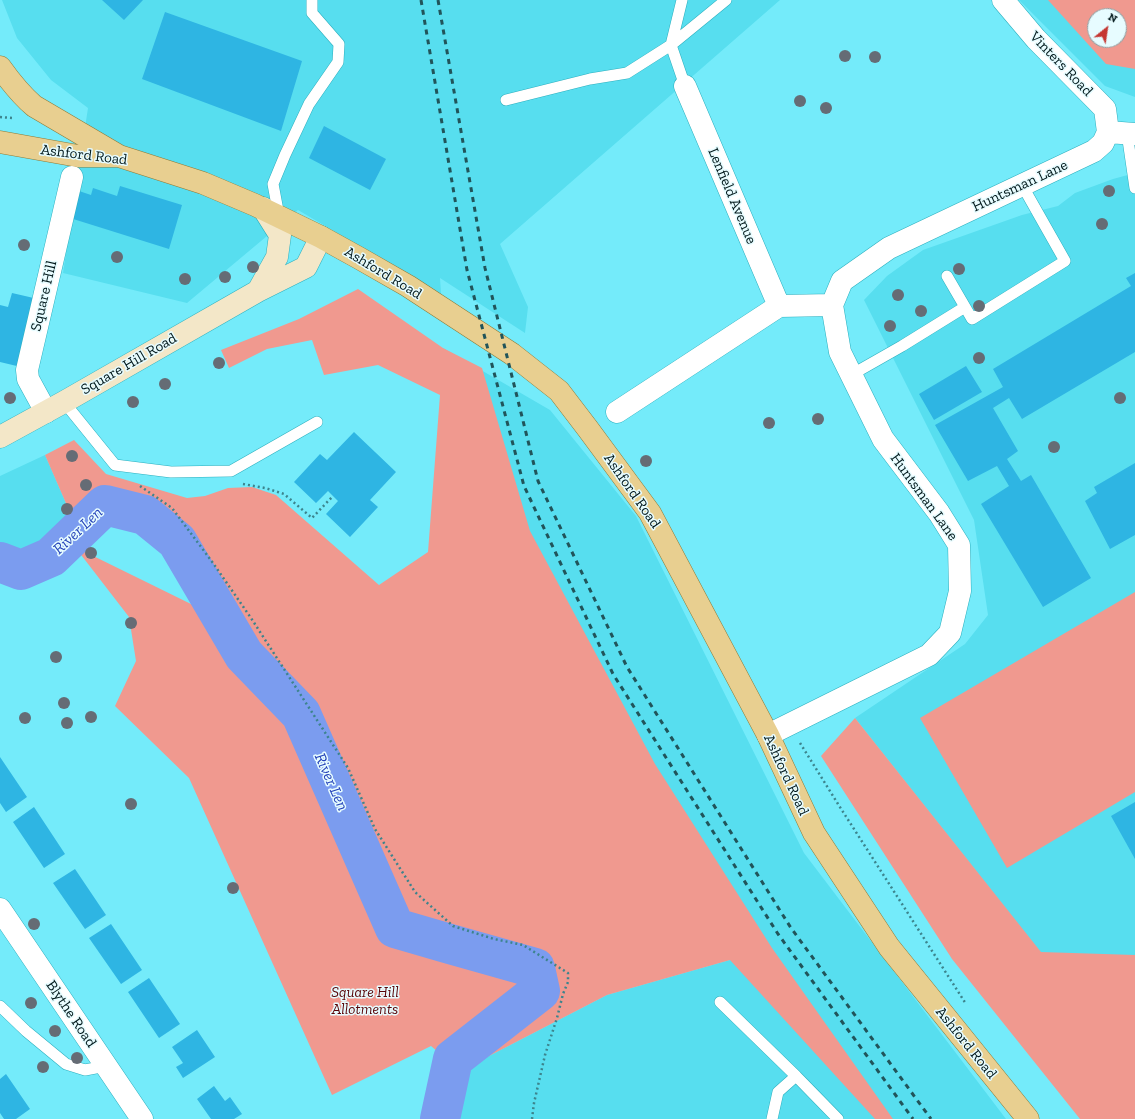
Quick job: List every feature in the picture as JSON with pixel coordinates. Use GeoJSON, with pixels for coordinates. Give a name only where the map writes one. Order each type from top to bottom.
{"type":"FeatureCollection","features":[{"type":"Feature","properties":{"kind":"main road"},"geometry":{"type":"LineString","coordinates":[[0,67],[14,86],[34,106],[120,156]]}},
{"type":"Feature","properties":{"kind":"main road","name":"Ashford Road"},"geometry":{"type":"LineString","coordinates":[[0,142],[78,156],[120,156],[202,183],[271,212],[359,258],[449,312],[512,354],[559,391],[650,512],[768,735],[814,834],[889,947],[1028,1119]]}},
{"type":"Feature","properties":{"kind":"street","name":"Vinters Road"},"geometry":{"type":"LineString","coordinates":[[1003,0],[1036,39],[1105,109],[1123,133]]}},
{"type":"Feature","properties":{"kind":"street","name":"Lenfield Avenue"},"geometry":{"type":"LineString","coordinates":[[685,86],[780,306]]}},
{"type":"Feature","properties":{"kind":"street","name":"Huntsman Lane"},"geometry":{"type":"LineString","coordinates":[[768,735],[929,655],[950,633],[960,591],[959,545],[939,513],[882,439],[840,352],[832,305],[842,281],[889,248],[1094,151],[1103,143],[1123,133]]}},
{"type":"Feature","properties":{"kind":"street","name":"Square Hill"},"geometry":{"type":"LineString","coordinates":[[55,407],[28,379],[27,370],[72,177]]}},
{"type":"Feature","properties":{"kind":"street"},"geometry":{"type":"LineString","coordinates":[[258,291],[277,257],[280,235],[271,212]]}},
{"type":"Feature","properties":{"kind":"street","name":"Square Hill Road"},"geometry":{"type":"LineString","coordinates":[[3,431],[55,407],[258,291],[306,267],[321,237]]}},
{"type":"Feature","properties":{"kind":"street"},"geometry":{"type":"LineString","coordinates":[[617,412],[780,306],[832,305]]}},
{"type":"Feature","properties":{"kind":"street","name":"Blythe Road"},"geometry":{"type":"LineString","coordinates":[[0,909],[142,1119]]}},
{"type":"Feature","properties":{"kind":"lane"},"geometry":{"type":"LineString","coordinates":[[271,212],[273,184],[285,155],[309,104],[338,62],[339,44],[312,13],[312,0]]}},
{"type":"Feature","properties":{"kind":"lane"},"geometry":{"type":"LineString","coordinates":[[682,0],[671,45],[685,86]]}},
{"type":"Feature","properties":{"kind":"lane"},"geometry":{"type":"LineString","coordinates":[[506,100],[590,79],[627,73],[671,45],[726,0]]}},
{"type":"Feature","properties":{"kind":"lane"},"geometry":{"type":"LineString","coordinates":[[1123,133],[1135,188]]}},
{"type":"Feature","properties":{"kind":"lane"},"geometry":{"type":"LineString","coordinates":[[947,276],[972,319],[1065,261],[1022,186]]}},
{"type":"Feature","properties":{"kind":"lane"},"geometry":{"type":"LineString","coordinates":[[851,375],[902,346],[965,307]]}},
{"type":"Feature","properties":{"kind":"lane"},"geometry":{"type":"LineString","coordinates":[[55,407],[116,465],[171,472],[231,471],[317,422]]}},
{"type":"Feature","properties":{"kind":"lane"},"geometry":{"type":"LineString","coordinates":[[720,1002],[838,1119]]}},
{"type":"Feature","properties":{"kind":"lane"},"geometry":{"type":"LineString","coordinates":[[0,1006],[66,1064],[85,1070],[106,1066]]}},
{"type":"Feature","properties":{"kind":"lane"},"geometry":{"type":"LineString","coordinates":[[772,1119],[778,1092],[796,1076]]}},
{"type":"Feature","properties":{"kind":"path"},"geometry":{"type":"LineString","coordinates":[[116,465],[123,474],[172,508],[213,563],[251,618],[348,768],[375,829],[415,892],[453,926],[494,939],[523,946],[568,973],[568,982],[545,1055],[532,1119]]}},
{"type":"Feature","properties":{"kind":"path"},"geometry":{"type":"LineString","coordinates":[[242,484],[265,488],[284,494],[312,518],[333,496]]}},
{"type":"Feature","properties":{"kind":"path"},"geometry":{"type":"LineString","coordinates":[[789,724],[838,804],[969,1009]]}},
{"type":"Feature","properties":{"kind":"shaded area"},"geometry":{"type":"Polygon","coordinates":[[[2,0],[780,0],[500,244],[528,307],[525,333],[440,278],[441,294],[298,210],[187,303],[63,273],[88,108],[51,80],[17,38],[2,0]]]}},
{"type":"Feature","properties":{"kind":"shaded area"},"geometry":{"type":"Polygon","coordinates":[[[1019,0],[1135,0],[1135,97],[1105,86],[1019,0]]]}},
{"type":"Feature","properties":{"kind":"shaded area"},"geometry":{"type":"Polygon","coordinates":[[[1135,173],[1135,991],[1041,953],[855,718],[965,644],[988,615],[974,520],[864,300],[887,276],[923,250],[1022,215],[1058,206],[1075,193],[1113,179],[1135,173]]]}},
{"type":"Feature","properties":{"kind":"shaded area"},"geometry":{"type":"Polygon","coordinates":[[[443,348],[550,410],[636,516],[804,853],[1006,1119],[455,1119],[460,1071],[607,995],[730,960],[443,348]]]}},
{"type":"Feature","properties":{"kind":"shaded area"},"geometry":{"type":"Polygon","coordinates":[[[45,455],[75,524],[20,560],[0,550],[0,476],[45,455]]]}},
{"type":"Feature","properties":{"kind":"green space"},"geometry":{"type":"Polygon","coordinates":[[[1048,0],[1135,0],[1135,69],[1106,64],[1092,48],[1127,48],[1127,8],[1087,8],[1087,43],[1048,0]]]}},
{"type":"Feature","properties":{"kind":"green space","name":"Square Hill Allotments"},"geometry":{"type":"Polygon","coordinates":[[[358,289],[443,348],[482,368],[530,531],[655,764],[772,948],[893,1119],[875,1119],[730,960],[607,995],[460,1071],[431,1046],[332,1095],[189,778],[115,706],[136,661],[129,617],[75,547],[193,605],[227,639],[259,680],[224,597],[152,511],[111,495],[75,524],[45,455],[74,440],[106,474],[187,498],[205,496],[228,488],[252,487],[276,495],[379,585],[428,552],[440,395],[378,365],[324,375],[312,340],[267,349],[229,368],[221,350],[299,319],[358,289]]]}},
{"type":"Feature","properties":{"kind":"green space"},"geometry":{"type":"Polygon","coordinates":[[[1135,592],[1135,792],[1007,868],[920,718],[1135,592]]]}},
{"type":"Feature","properties":{"kind":"green space"},"geometry":{"type":"Polygon","coordinates":[[[855,718],[1041,952],[1135,955],[1135,1119],[1080,1119],[952,959],[821,756],[855,718]]]}},
{"type":"Feature","properties":{"kind":"building"},"geometry":{"type":"Polygon","coordinates":[[[102,0],[143,0],[124,20],[102,0]]]}},
{"type":"Feature","properties":{"kind":"building"},"geometry":{"type":"Polygon","coordinates":[[[165,12],[302,61],[281,131],[142,79],[165,12]]]}},
{"type":"Feature","properties":{"kind":"building"},"geometry":{"type":"Polygon","coordinates":[[[324,126],[386,159],[370,190],[309,158],[324,126]]]}},
{"type":"Feature","properties":{"kind":"building"},"geometry":{"type":"Polygon","coordinates":[[[120,186],[182,205],[169,249],[70,218],[79,191],[91,195],[93,188],[117,196],[120,186]]]}},
{"type":"Feature","properties":{"kind":"building"},"geometry":{"type":"Polygon","coordinates":[[[1135,273],[1135,352],[1022,419],[1009,398],[993,408],[1018,451],[1007,459],[1021,481],[1031,475],[1091,578],[1043,607],[981,504],[1009,486],[997,466],[968,481],[935,425],[1003,387],[993,369],[1131,286],[1126,278],[1135,273]]]}},
{"type":"Feature","properties":{"kind":"building"},"geometry":{"type":"Polygon","coordinates":[[[12,293],[38,299],[21,367],[0,362],[0,305],[8,307],[12,293]]]}},
{"type":"Feature","properties":{"kind":"building"},"geometry":{"type":"Polygon","coordinates":[[[966,366],[982,392],[934,420],[919,394],[966,366]]]}},
{"type":"Feature","properties":{"kind":"building"},"geometry":{"type":"Polygon","coordinates":[[[354,432],[396,472],[370,500],[378,507],[350,537],[326,514],[338,501],[328,491],[316,503],[294,482],[320,454],[327,460],[354,432]]]}},
{"type":"Feature","properties":{"kind":"building"},"geometry":{"type":"Polygon","coordinates":[[[1135,463],[1135,535],[1110,549],[1085,501],[1097,493],[1094,487],[1135,463]]]}},
{"type":"Feature","properties":{"kind":"building"},"geometry":{"type":"Polygon","coordinates":[[[0,757],[27,797],[6,812],[0,803],[0,757]]]}},
{"type":"Feature","properties":{"kind":"building"},"geometry":{"type":"Polygon","coordinates":[[[1135,802],[1135,859],[1111,816],[1135,802]]]}},
{"type":"Feature","properties":{"kind":"building"},"geometry":{"type":"Polygon","coordinates":[[[34,807],[65,854],[44,868],[13,822],[34,807]]]}},
{"type":"Feature","properties":{"kind":"building"},"geometry":{"type":"Polygon","coordinates":[[[75,869],[106,915],[85,929],[53,883],[75,869]]]}},
{"type":"Feature","properties":{"kind":"building"},"geometry":{"type":"Polygon","coordinates":[[[111,924],[142,970],[121,984],[89,938],[111,924]]]}},
{"type":"Feature","properties":{"kind":"building"},"geometry":{"type":"Polygon","coordinates":[[[149,978],[180,1024],[159,1038],[128,992],[149,978]]]}},
{"type":"Feature","properties":{"kind":"building"},"geometry":{"type":"Polygon","coordinates":[[[197,1030],[215,1057],[183,1078],[176,1067],[183,1063],[172,1047],[197,1030]]]}},
{"type":"Feature","properties":{"kind":"building"},"geometry":{"type":"Polygon","coordinates":[[[6,1074],[30,1109],[16,1119],[4,1119],[0,1113],[0,1079],[6,1074]]]}},
{"type":"Feature","properties":{"kind":"building"},"geometry":{"type":"Polygon","coordinates":[[[214,1086],[225,1101],[230,1097],[242,1114],[234,1119],[211,1119],[197,1099],[214,1086]]]}},
{"type":"Feature","properties":{"kind":"waterway","name":"River Len"},"geometry":{"type":"LineString","coordinates":[[0,562],[21,570],[51,557],[105,505],[145,515],[177,541],[244,655],[301,714],[395,928],[535,968],[540,991],[453,1059],[440,1119]]}},
{"type":"Feature","properties":{"kind":"railway"},"geometry":{"type":"LineString","coordinates":[[421,0],[467,270],[524,486],[613,674],[778,934],[913,1119]]}},
{"type":"Feature","properties":{"kind":"railway"},"geometry":{"type":"LineString","coordinates":[[438,0],[485,268],[538,481],[627,667],[791,928],[931,1119]]}}]}
